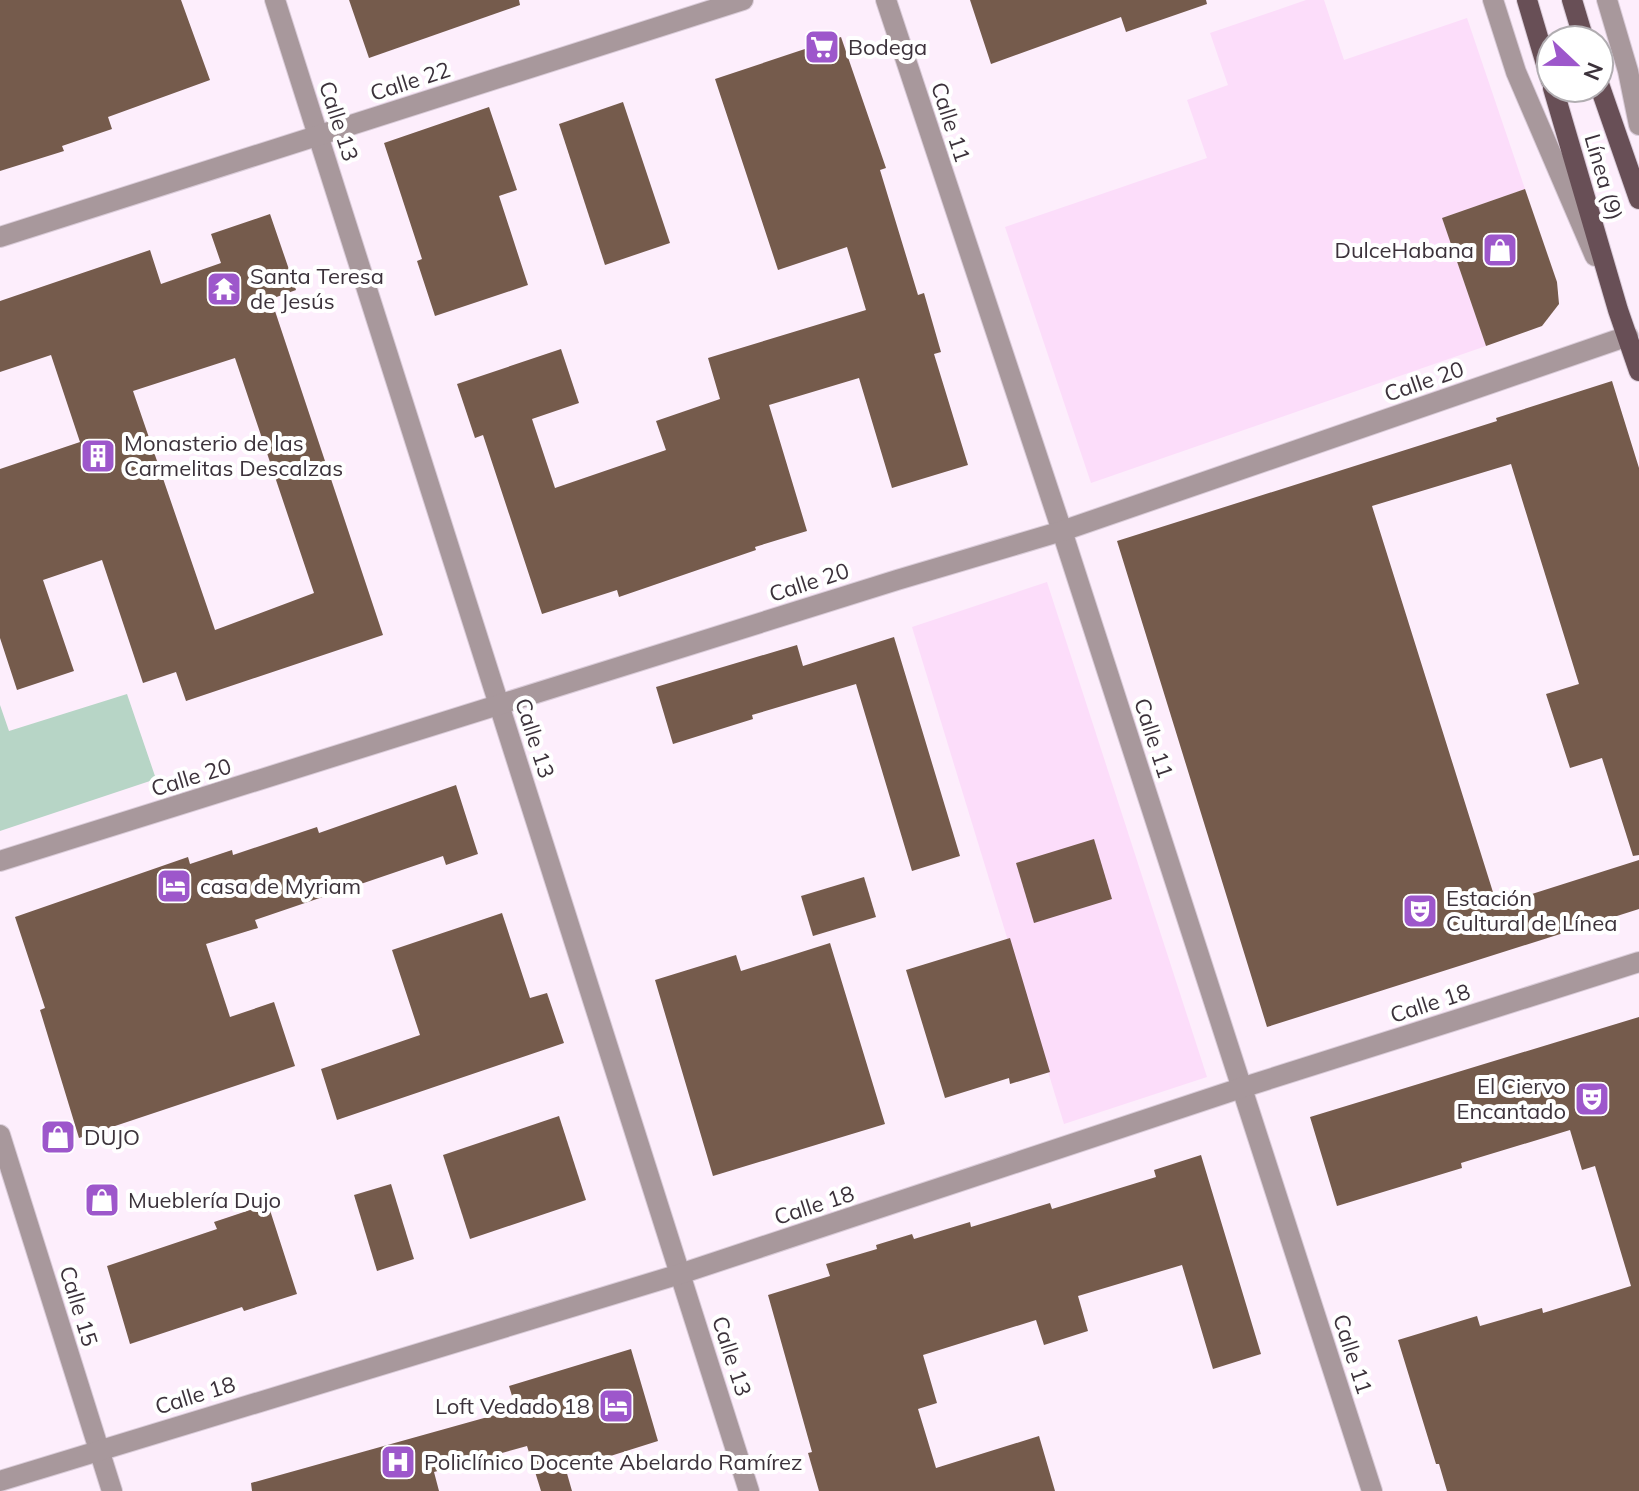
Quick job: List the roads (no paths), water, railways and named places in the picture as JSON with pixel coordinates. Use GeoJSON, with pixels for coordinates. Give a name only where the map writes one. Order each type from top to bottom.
{"type":"FeatureCollection","features":[{"type":"Feature","properties":{"kind":"main road"},"geometry":{"type":"LineString","coordinates":[[1527,0],[1535,27]]}},
{"type":"Feature","properties":{"kind":"main road"},"geometry":{"type":"LineString","coordinates":[[1572,0],[1579,24]]}},
{"type":"Feature","properties":{"kind":"main road","name":"Línea (9)"},"geometry":{"type":"LineString","coordinates":[[1558,104],[1639,371]]}},
{"type":"Feature","properties":{"kind":"main road","name":"Línea (9)"},"geometry":{"type":"LineString","coordinates":[[1606,104],[1639,199]]}},
{"type":"Feature","properties":{"kind":"street","name":"Calle 13"},"geometry":{"type":"LineString","coordinates":[[275,0],[749,1491]]}},
{"type":"Feature","properties":{"kind":"street","name":"Calle 22"},"geometry":{"type":"LineString","coordinates":[[0,237],[743,0]]}},
{"type":"Feature","properties":{"kind":"street","name":"Calle 11"},"geometry":{"type":"LineString","coordinates":[[886,0],[1062,531],[1372,1491]]}},
{"type":"Feature","properties":{"kind":"street"},"geometry":{"type":"LineString","coordinates":[[1493,0],[1516,72],[1618,310]]}},
{"type":"Feature","properties":{"kind":"street"},"geometry":{"type":"LineString","coordinates":[[1607,0],[1628,71],[1639,125]]}},
{"type":"Feature","properties":{"kind":"street","name":"Calle 20"},"geometry":{"type":"LineString","coordinates":[[0,861],[1062,531],[1628,336]]}},
{"type":"Feature","properties":{"kind":"street","name":"Calle 18"},"geometry":{"type":"LineString","coordinates":[[0,1481],[680,1274],[1241,1088],[1639,962]]}},
{"type":"Feature","properties":{"kind":"street","name":"Calle 15"},"geometry":{"type":"LineString","coordinates":[[0,1135],[112,1491]]}},
{"type":"Feature","properties":{"kind":"place","name":"Bodega"},"geometry":{"type":"Point","coordinates":[822,47]}},
{"type":"Feature","properties":{"kind":"place","name":"DulceHabana"},"geometry":{"type":"Point","coordinates":[1500,250]}},
{"type":"Feature","properties":{"kind":"place","name":"Santa Teresa de Jesús"},"geometry":{"type":"Point","coordinates":[224,289]}},
{"type":"Feature","properties":{"kind":"place","name":"Monasterio de las Carmelitas Descalzas"},"geometry":{"type":"Point","coordinates":[98,456]}},
{"type":"Feature","properties":{"kind":"place","name":"casa de Myriam"},"geometry":{"type":"Point","coordinates":[174,886]}},
{"type":"Feature","properties":{"kind":"place","name":"Estación Cultural de Línea"},"geometry":{"type":"Point","coordinates":[1420,911]}},
{"type":"Feature","properties":{"kind":"place","name":"El Ciervo Encantado"},"geometry":{"type":"Point","coordinates":[1592,1099]}},
{"type":"Feature","properties":{"kind":"place","name":"DUJO"},"geometry":{"type":"Point","coordinates":[58,1137]}},
{"type":"Feature","properties":{"kind":"place","name":"Mueblería Dujo"},"geometry":{"type":"Point","coordinates":[102,1200]}},
{"type":"Feature","properties":{"kind":"place","name":"Loft Vedado 18"},"geometry":{"type":"Point","coordinates":[616,1406]}},
{"type":"Feature","properties":{"kind":"place","name":"Policlínico Docente Abelardo Ramírez"},"geometry":{"type":"Point","coordinates":[398,1462]}}]}
